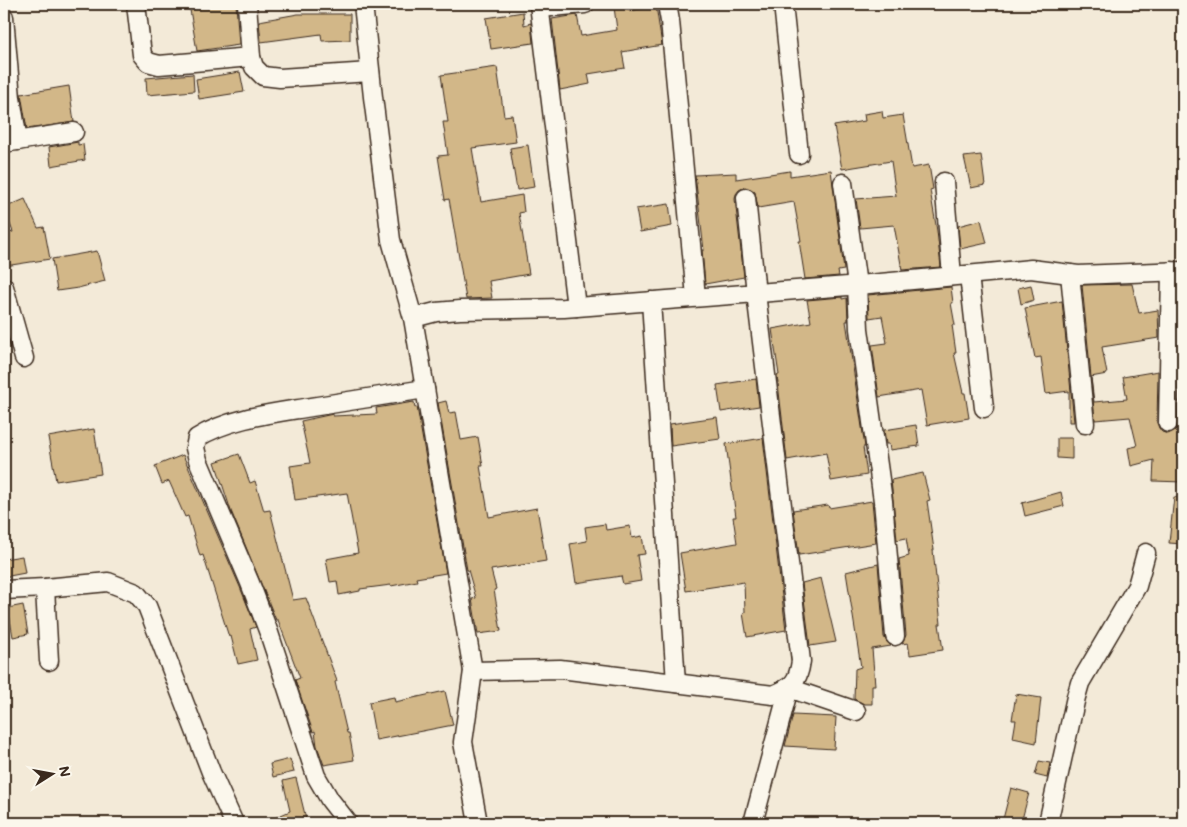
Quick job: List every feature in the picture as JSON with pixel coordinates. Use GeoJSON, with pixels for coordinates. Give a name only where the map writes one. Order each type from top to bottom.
{"type":"FeatureCollection","features":[{"type":"Feature","properties":{"kind":"street"},"geometry":{"type":"LineString","coordinates":[[136,4],[142,55],[148,62],[159,65],[250,57]]}},
{"type":"Feature","properties":{"kind":"street"},"geometry":{"type":"LineString","coordinates":[[247,4],[250,57],[254,67],[264,76],[280,78],[370,72]]}},
{"type":"Feature","properties":{"kind":"street"},"geometry":{"type":"LineString","coordinates":[[363,4],[391,240],[413,318],[474,672],[463,742],[478,823]]}},
{"type":"Feature","properties":{"kind":"street"},"geometry":{"type":"LineString","coordinates":[[576,307],[539,6],[585,4]]}},
{"type":"Feature","properties":{"kind":"street"},"geometry":{"type":"LineString","coordinates":[[667,4],[696,298]]}},
{"type":"Feature","properties":{"kind":"street"},"geometry":{"type":"LineString","coordinates":[[783,4],[800,154]]}},
{"type":"Feature","properties":{"kind":"street"},"geometry":{"type":"LineString","coordinates":[[4,18],[11,98],[11,142],[74,132]]}},
{"type":"Feature","properties":{"kind":"street"},"geometry":{"type":"LineString","coordinates":[[944,182],[984,408]]}},
{"type":"Feature","properties":{"kind":"street"},"geometry":{"type":"LineString","coordinates":[[843,183],[857,285],[859,329],[883,501],[895,636]]}},
{"type":"Feature","properties":{"kind":"street"},"geometry":{"type":"LineString","coordinates":[[746,198],[801,661],[799,676],[789,688],[753,823]]}},
{"type":"Feature","properties":{"kind":"street"},"geometry":{"type":"LineString","coordinates":[[413,318],[436,312],[460,310],[576,307],[1031,269],[1078,276],[1177,271],[1168,423]]}},
{"type":"Feature","properties":{"kind":"street"},"geometry":{"type":"LineString","coordinates":[[1070,274],[1085,424]]}},
{"type":"Feature","properties":{"kind":"street"},"geometry":{"type":"LineString","coordinates":[[4,287],[24,358]]}},
{"type":"Feature","properties":{"kind":"street"},"geometry":{"type":"LineString","coordinates":[[650,301],[676,683]]}},
{"type":"Feature","properties":{"kind":"street"},"geometry":{"type":"LineString","coordinates":[[348,823],[330,800],[313,768],[269,633],[198,460],[195,448],[197,438],[205,433],[236,422],[268,414],[425,389]]}},
{"type":"Feature","properties":{"kind":"street"},"geometry":{"type":"LineString","coordinates":[[1048,823],[1080,683],[1137,586],[1146,553]]}},
{"type":"Feature","properties":{"kind":"street"},"geometry":{"type":"LineString","coordinates":[[4,590],[108,582],[136,593],[147,606],[208,763],[234,823]]}},
{"type":"Feature","properties":{"kind":"street"},"geometry":{"type":"LineString","coordinates":[[45,588],[49,661]]}},
{"type":"Feature","properties":{"kind":"street"},"geometry":{"type":"LineString","coordinates":[[474,672],[560,670],[773,695],[789,688],[856,710]]}},
{"type":"Feature","properties":{"kind":"building"},"geometry":{"type":"Polygon","coordinates":[[[189,4],[236,4],[239,45],[197,51],[189,4]]]}},
{"type":"Feature","properties":{"kind":"building"},"geometry":{"type":"Polygon","coordinates":[[[628,5],[629,11],[656,6],[662,45],[622,52],[625,68],[588,74],[590,84],[560,90],[552,19],[577,15],[581,36],[617,30],[614,7],[628,5]]]}},
{"type":"Feature","properties":{"kind":"building"},"geometry":{"type":"Polygon","coordinates":[[[523,12],[524,25],[531,23],[533,43],[491,49],[486,18],[523,12]]]}},
{"type":"Feature","properties":{"kind":"building"},"geometry":{"type":"Polygon","coordinates":[[[298,14],[350,14],[350,40],[322,41],[321,34],[261,42],[259,21],[298,14]]]}},
{"type":"Feature","properties":{"kind":"building"},"geometry":{"type":"Polygon","coordinates":[[[497,67],[504,116],[512,115],[516,142],[472,148],[481,202],[522,195],[524,212],[519,213],[529,274],[489,281],[492,298],[466,299],[449,199],[445,200],[438,156],[448,155],[443,122],[448,122],[441,75],[497,67]]]}},
{"type":"Feature","properties":{"kind":"building"},"geometry":{"type":"Polygon","coordinates":[[[240,72],[244,92],[199,99],[196,79],[240,72]]]}},
{"type":"Feature","properties":{"kind":"building"},"geometry":{"type":"Polygon","coordinates":[[[193,74],[194,91],[147,95],[146,78],[193,74]]]}},
{"type":"Feature","properties":{"kind":"building"},"geometry":{"type":"Polygon","coordinates":[[[69,86],[74,122],[27,129],[21,94],[69,86]]]}},
{"type":"Feature","properties":{"kind":"building"},"geometry":{"type":"Polygon","coordinates":[[[882,111],[883,118],[903,115],[912,168],[929,165],[933,189],[930,190],[941,267],[902,270],[894,225],[860,228],[856,199],[896,196],[891,161],[842,169],[834,126],[865,121],[864,114],[882,111]]]}},
{"type":"Feature","properties":{"kind":"building"},"geometry":{"type":"Polygon","coordinates":[[[78,142],[78,145],[83,144],[85,160],[51,166],[49,147],[78,142]]]}},
{"type":"Feature","properties":{"kind":"building"},"geometry":{"type":"Polygon","coordinates":[[[528,145],[534,187],[517,190],[510,148],[528,145]]]}},
{"type":"Feature","properties":{"kind":"building"},"geometry":{"type":"Polygon","coordinates":[[[981,155],[985,185],[971,188],[964,157],[981,155]]]}},
{"type":"Feature","properties":{"kind":"building"},"geometry":{"type":"Polygon","coordinates":[[[831,170],[844,270],[838,271],[839,276],[805,279],[794,202],[758,208],[755,192],[745,187],[739,190],[735,199],[744,277],[705,284],[702,250],[704,250],[695,175],[736,173],[736,179],[790,171],[790,176],[831,170]]]}},
{"type":"Feature","properties":{"kind":"building"},"geometry":{"type":"Polygon","coordinates":[[[25,199],[38,228],[44,227],[50,259],[5,266],[4,234],[13,232],[4,208],[25,199]]]}},
{"type":"Feature","properties":{"kind":"building"},"geometry":{"type":"Polygon","coordinates":[[[669,204],[672,226],[640,232],[636,209],[669,204]]]}},
{"type":"Feature","properties":{"kind":"building"},"geometry":{"type":"Polygon","coordinates":[[[981,220],[987,243],[960,249],[958,226],[981,220]]]}},
{"type":"Feature","properties":{"kind":"building"},"geometry":{"type":"Polygon","coordinates":[[[97,251],[105,281],[57,291],[52,259],[97,251]]]}},
{"type":"Feature","properties":{"kind":"building"},"geometry":{"type":"Polygon","coordinates":[[[1132,284],[1139,313],[1158,310],[1159,338],[1102,347],[1107,374],[1091,377],[1082,285],[1132,284]]]}},
{"type":"Feature","properties":{"kind":"building"},"geometry":{"type":"Polygon","coordinates":[[[1031,285],[1034,300],[1021,304],[1018,288],[1031,285]]]}},
{"type":"Feature","properties":{"kind":"building"},"geometry":{"type":"Polygon","coordinates":[[[951,287],[953,303],[951,303],[955,325],[952,325],[956,353],[954,353],[963,393],[965,393],[969,418],[927,425],[921,390],[879,397],[872,345],[887,343],[882,316],[869,318],[868,295],[951,287]]]}},
{"type":"Feature","properties":{"kind":"building"},"geometry":{"type":"Polygon","coordinates":[[[842,297],[842,299],[847,298],[848,321],[846,321],[865,447],[863,447],[867,475],[831,481],[826,453],[787,460],[777,375],[779,375],[772,329],[811,322],[807,300],[842,297]]]}},
{"type":"Feature","properties":{"kind":"building"},"geometry":{"type":"Polygon","coordinates":[[[1062,301],[1074,422],[1069,422],[1069,391],[1046,394],[1041,357],[1035,358],[1025,308],[1062,301]]]}},
{"type":"Feature","properties":{"kind":"building"},"geometry":{"type":"Polygon","coordinates":[[[1158,371],[1157,423],[1162,432],[1168,434],[1177,429],[1179,423],[1179,401],[1183,400],[1183,482],[1153,481],[1154,460],[1131,466],[1128,448],[1137,446],[1130,417],[1095,420],[1091,378],[1094,402],[1127,399],[1123,377],[1158,371]]]}},
{"type":"Feature","properties":{"kind":"building"},"geometry":{"type":"Polygon","coordinates":[[[756,379],[759,406],[721,412],[717,385],[756,379]]]}},
{"type":"Feature","properties":{"kind":"building"},"geometry":{"type":"Polygon","coordinates":[[[446,401],[449,413],[456,412],[461,440],[478,437],[483,466],[480,466],[489,517],[537,508],[546,561],[491,570],[496,589],[494,590],[501,631],[478,634],[472,599],[476,598],[467,570],[438,403],[446,401]]]}},
{"type":"Feature","properties":{"kind":"building"},"geometry":{"type":"Polygon","coordinates":[[[414,402],[415,408],[417,407],[446,573],[416,578],[417,581],[360,589],[360,591],[339,595],[337,581],[330,582],[326,559],[358,553],[347,493],[295,500],[290,466],[310,463],[301,421],[333,414],[333,416],[377,414],[376,408],[414,402]]]}},
{"type":"Feature","properties":{"kind":"building"},"geometry":{"type":"Polygon","coordinates":[[[717,417],[720,439],[671,446],[670,424],[717,417]]]}},
{"type":"Feature","properties":{"kind":"building"},"geometry":{"type":"Polygon","coordinates":[[[916,425],[919,446],[890,450],[889,444],[886,444],[884,430],[916,425]]]}},
{"type":"Feature","properties":{"kind":"building"},"geometry":{"type":"Polygon","coordinates":[[[94,429],[101,474],[56,481],[48,437],[94,429]]]}},
{"type":"Feature","properties":{"kind":"building"},"geometry":{"type":"Polygon","coordinates":[[[763,438],[786,630],[747,637],[743,613],[745,612],[744,582],[686,591],[680,553],[737,543],[733,517],[736,517],[726,444],[763,438]]]}},
{"type":"Feature","properties":{"kind":"building"},"geometry":{"type":"Polygon","coordinates":[[[1057,438],[1072,438],[1072,459],[1057,458],[1057,438]]]}},
{"type":"Feature","properties":{"kind":"building"},"geometry":{"type":"Polygon","coordinates":[[[239,454],[250,483],[255,481],[264,511],[270,510],[293,600],[306,598],[337,681],[335,682],[347,733],[349,733],[354,760],[324,765],[317,746],[315,731],[313,732],[295,680],[300,678],[278,620],[276,620],[231,511],[215,462],[239,454]]]}},
{"type":"Feature","properties":{"kind":"building"},"geometry":{"type":"Polygon","coordinates":[[[183,455],[256,627],[250,629],[257,660],[238,664],[231,636],[229,637],[203,555],[200,556],[188,516],[185,517],[169,481],[162,484],[155,466],[183,455]]]}},
{"type":"Feature","properties":{"kind":"building"},"geometry":{"type":"Polygon","coordinates":[[[923,473],[930,500],[927,501],[934,550],[941,624],[939,624],[943,650],[910,655],[908,643],[902,644],[906,635],[899,559],[909,556],[906,538],[897,540],[891,480],[923,473]]]}},
{"type":"Feature","properties":{"kind":"building"},"geometry":{"type":"Polygon","coordinates":[[[1061,492],[1064,506],[1025,516],[1022,503],[1061,492]]]}},
{"type":"Feature","properties":{"kind":"building"},"geometry":{"type":"Polygon","coordinates":[[[1174,497],[1183,498],[1183,544],[1169,543],[1174,497]]]}},
{"type":"Feature","properties":{"kind":"building"},"geometry":{"type":"Polygon","coordinates":[[[872,501],[876,543],[799,555],[793,510],[828,505],[829,508],[872,501]]]}},
{"type":"Feature","properties":{"kind":"building"},"geometry":{"type":"Polygon","coordinates":[[[605,524],[606,530],[630,526],[632,538],[642,536],[645,554],[637,555],[641,581],[623,584],[621,576],[576,583],[570,544],[587,541],[585,527],[605,524]]]}},
{"type":"Feature","properties":{"kind":"building"},"geometry":{"type":"Polygon","coordinates":[[[22,556],[25,573],[4,577],[4,559],[22,556]]]}},
{"type":"Feature","properties":{"kind":"building"},"geometry":{"type":"Polygon","coordinates":[[[878,564],[884,637],[891,646],[872,649],[875,685],[872,685],[872,704],[864,704],[854,699],[855,669],[861,667],[846,572],[878,564]]]}},
{"type":"Feature","properties":{"kind":"building"},"geometry":{"type":"Polygon","coordinates":[[[821,578],[836,642],[810,646],[802,583],[821,578]]]}},
{"type":"Feature","properties":{"kind":"building"},"geometry":{"type":"Polygon","coordinates":[[[23,605],[28,634],[13,637],[8,608],[23,605]]]}},
{"type":"Feature","properties":{"kind":"building"},"geometry":{"type":"Polygon","coordinates":[[[445,691],[453,725],[376,740],[369,702],[394,697],[395,702],[445,691]]]}},
{"type":"Feature","properties":{"kind":"building"},"geometry":{"type":"Polygon","coordinates":[[[1016,694],[1041,698],[1036,743],[1013,738],[1016,720],[1012,720],[1016,694]]]}},
{"type":"Feature","properties":{"kind":"building"},"geometry":{"type":"Polygon","coordinates":[[[793,715],[836,717],[834,749],[785,746],[793,715]]]}},
{"type":"Feature","properties":{"kind":"building"},"geometry":{"type":"Polygon","coordinates":[[[290,759],[294,772],[273,777],[270,764],[290,759]]]}},
{"type":"Feature","properties":{"kind":"building"},"geometry":{"type":"Polygon","coordinates":[[[1039,761],[1050,763],[1047,778],[1035,775],[1039,761]]]}},
{"type":"Feature","properties":{"kind":"building"},"geometry":{"type":"Polygon","coordinates":[[[296,778],[307,823],[263,823],[290,811],[283,781],[296,778]]]}},
{"type":"Feature","properties":{"kind":"building"},"geometry":{"type":"Polygon","coordinates":[[[1011,788],[1029,793],[1021,823],[1002,823],[1011,788]]]}}]}
